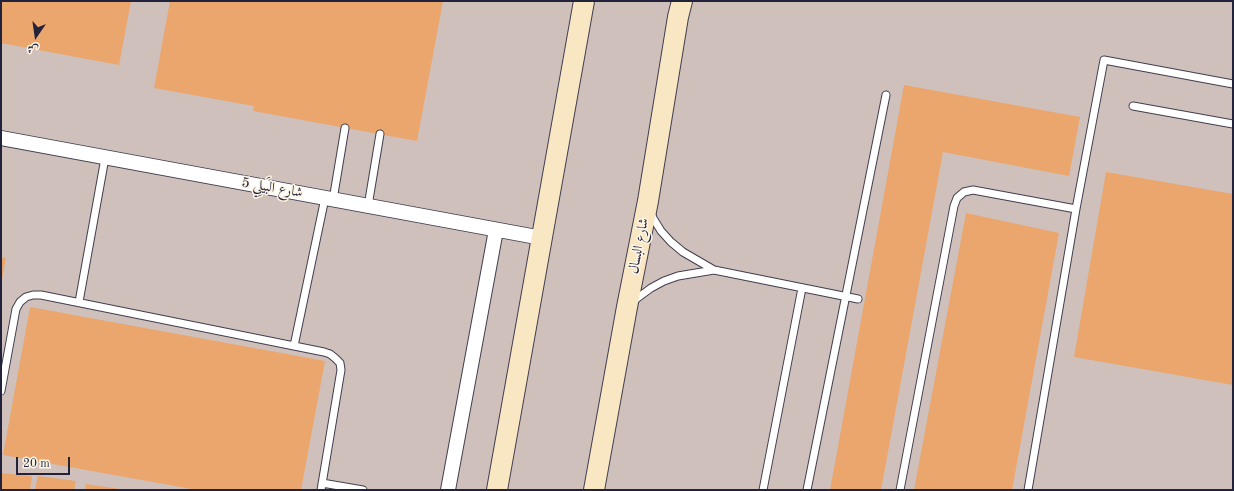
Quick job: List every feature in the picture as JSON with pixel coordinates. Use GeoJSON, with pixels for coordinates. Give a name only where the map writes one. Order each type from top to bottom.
{"type":"FeatureCollection","features":[{"type":"Feature","properties":{"kind":"street"},"geometry":{"type":"LineString","coordinates":[[497,490],[584,1]]}},
{"type":"Feature","properties":{"kind":"street","name":"شارع البسال"},"geometry":{"type":"LineString","coordinates":[[594,490],[648,201],[678,16],[682,1]]}},
{"type":"Feature","properties":{"kind":"street","name":"شارع البَيلِي 5"},"geometry":{"type":"LineString","coordinates":[[1,138],[542,238]]}},
{"type":"Feature","properties":{"kind":"street"},"geometry":{"type":"LineString","coordinates":[[448,490],[496,230]]}},
{"type":"Feature","properties":{"kind":"lane"},"geometry":{"type":"LineString","coordinates":[[1028,490],[1076,209],[1104,60],[1233,84]]}},
{"type":"Feature","properties":{"kind":"lane"},"geometry":{"type":"LineString","coordinates":[[807,490],[886,95]]}},
{"type":"Feature","properties":{"kind":"lane"},"geometry":{"type":"LineString","coordinates":[[1133,106],[1233,124]]}},
{"type":"Feature","properties":{"kind":"lane"},"geometry":{"type":"LineString","coordinates":[[294,346],[345,128]]}},
{"type":"Feature","properties":{"kind":"lane"},"geometry":{"type":"LineString","coordinates":[[368,206],[380,134]]}},
{"type":"Feature","properties":{"kind":"lane"},"geometry":{"type":"LineString","coordinates":[[79,302],[105,158]]}},
{"type":"Feature","properties":{"kind":"lane"},"geometry":{"type":"LineString","coordinates":[[900,490],[957,198],[964,192],[974,190],[1076,209]]}},
{"type":"Feature","properties":{"kind":"lane"},"geometry":{"type":"LineString","coordinates":[[648,201],[653,218],[661,231],[671,242],[683,252],[714,270],[858,299]]}},
{"type":"Feature","properties":{"kind":"lane"},"geometry":{"type":"LineString","coordinates":[[627,307],[638,297],[664,281],[678,276],[714,270]]}},
{"type":"Feature","properties":{"kind":"lane"},"geometry":{"type":"LineString","coordinates":[[763,490],[802,288]]}},
{"type":"Feature","properties":{"kind":"lane"},"geometry":{"type":"LineString","coordinates":[[1,391],[16,309],[20,302],[26,297],[33,295],[41,295],[79,302],[330,354],[340,363],[342,370],[321,487],[363,490]]}},
{"type":"Feature","properties":{"kind":"shaded area"},"geometry":{"type":"Polygon","coordinates":[[[1,1],[1233,1],[1233,490],[1,490],[1,1]]]}},
{"type":"Feature","properties":{"kind":"building"},"geometry":{"type":"Polygon","coordinates":[[[1,1],[131,1],[119,65],[1,43],[1,1]]]}},
{"type":"Feature","properties":{"kind":"building"},"geometry":{"type":"Polygon","coordinates":[[[170,1],[443,1],[417,141],[253,111],[254,106],[154,88],[170,1]]]}},
{"type":"Feature","properties":{"kind":"building"},"geometry":{"type":"Polygon","coordinates":[[[904,85],[1080,117],[1069,176],[943,152],[881,490],[830,490],[904,85]]]}},
{"type":"Feature","properties":{"kind":"building"},"geometry":{"type":"Polygon","coordinates":[[[1106,172],[1233,194],[1233,385],[1074,357],[1106,172]]]}},
{"type":"Feature","properties":{"kind":"building"},"geometry":{"type":"Polygon","coordinates":[[[966,213],[1059,233],[1012,490],[914,490],[966,213]]]}},
{"type":"Feature","properties":{"kind":"building"},"geometry":{"type":"Polygon","coordinates":[[[1,257],[6,258],[2,279],[1,279],[1,257]]]}},
{"type":"Feature","properties":{"kind":"building"},"geometry":{"type":"Polygon","coordinates":[[[30,307],[325,361],[301,490],[197,490],[3,455],[30,307]]]}},
{"type":"Feature","properties":{"kind":"building"},"geometry":{"type":"Polygon","coordinates":[[[1,473],[32,476],[30,490],[1,490],[1,473]]]}},
{"type":"Feature","properties":{"kind":"building"},"geometry":{"type":"Polygon","coordinates":[[[38,476],[76,481],[74,490],[35,490],[38,476]]]}},
{"type":"Feature","properties":{"kind":"building"},"geometry":{"type":"Polygon","coordinates":[[[86,484],[120,489],[120,490],[85,490],[86,484]]]}}]}
